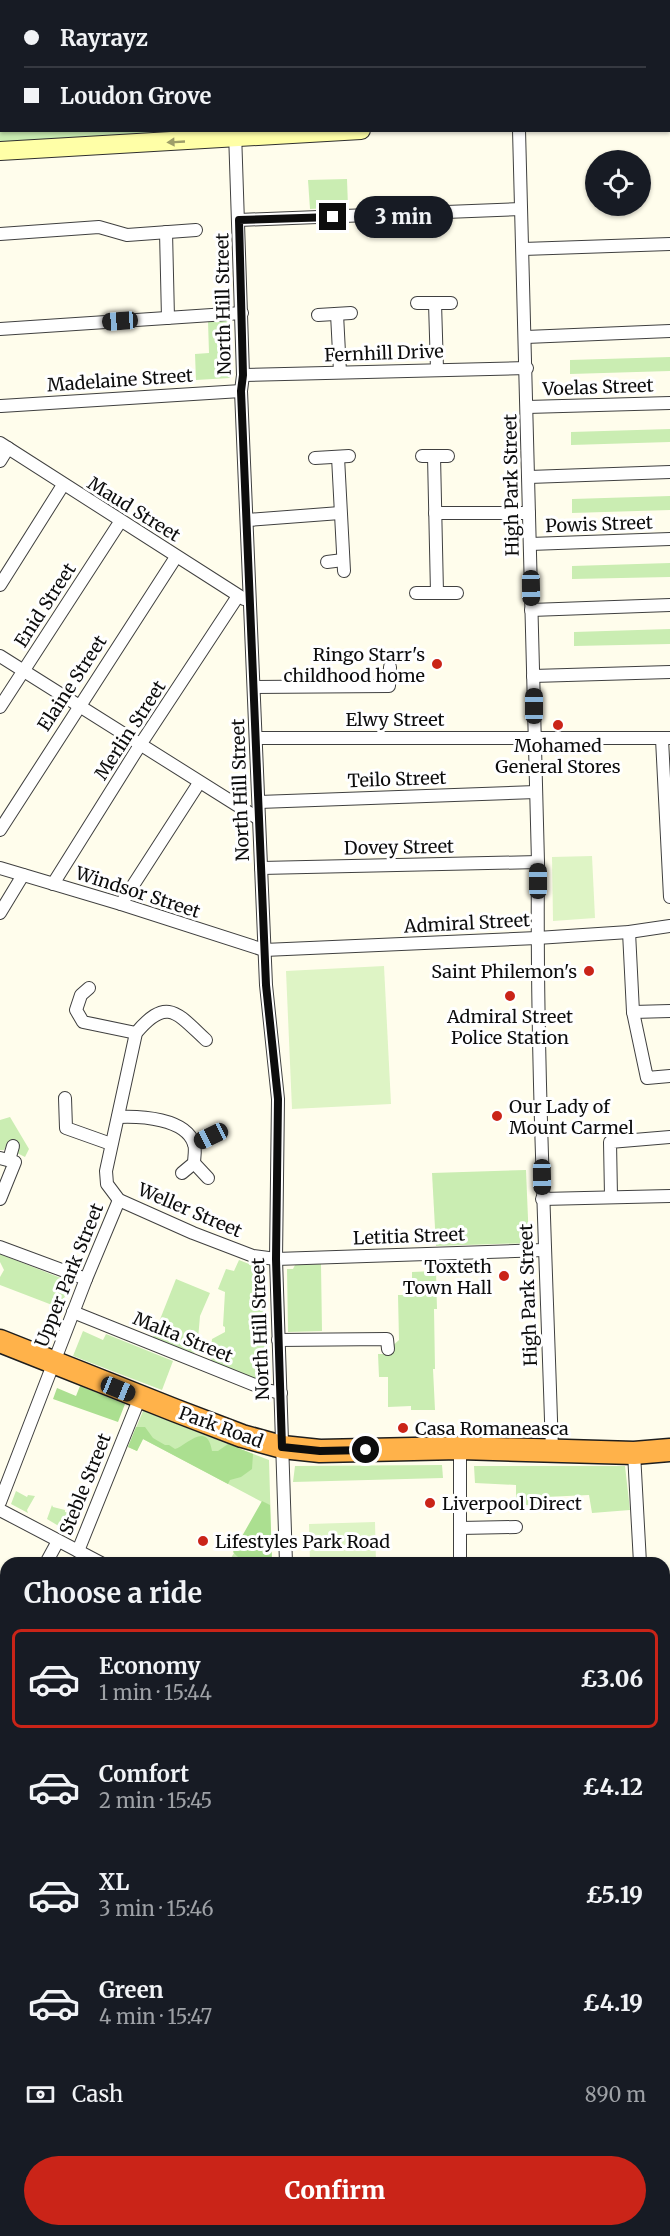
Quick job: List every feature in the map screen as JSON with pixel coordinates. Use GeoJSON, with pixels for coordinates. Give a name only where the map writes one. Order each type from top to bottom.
{"type":"FeatureCollection","features":[{"type":"Feature","properties":{"kind":"highway","name":"Park Road"},"geometry":{"type":"LineString","coordinates":[[0,1341],[242,1436],[282,1447],[320,1451],[460,1448],[634,1453],[670,1450]]}},
{"type":"Feature","properties":{"kind":"main road"},"geometry":{"type":"LineString","coordinates":[[0,151],[311,132]]}},
{"type":"Feature","properties":{"kind":"street","name":"High Park Street"},"geometry":{"type":"LineString","coordinates":[[519,132],[527,368],[538,862],[537,938],[542,1199],[552,1451]]}},
{"type":"Feature","properties":{"kind":"street","name":"North Hill Street"},"geometry":{"type":"LineString","coordinates":[[235,135],[242,312],[241,391],[264,950],[278,1099],[276,1259],[286,1557]]}},
{"type":"Feature","properties":{"kind":"street"},"geometry":{"type":"LineString","coordinates":[[239,220],[521,209]]}},
{"type":"Feature","properties":{"kind":"street"},"geometry":{"type":"LineString","coordinates":[[0,234],[99,227],[127,235],[196,230]]}},
{"type":"Feature","properties":{"kind":"street"},"geometry":{"type":"LineString","coordinates":[[166,232],[168,318]]}},
{"type":"Feature","properties":{"kind":"street"},"geometry":{"type":"LineString","coordinates":[[523,249],[670,244]]}},
{"type":"Feature","properties":{"kind":"street"},"geometry":{"type":"LineString","coordinates":[[417,303],[451,303]]}},
{"type":"Feature","properties":{"kind":"street"},"geometry":{"type":"LineString","coordinates":[[435,303],[437,369]]}},
{"type":"Feature","properties":{"kind":"street"},"geometry":{"type":"LineString","coordinates":[[0,329],[242,312]]}},
{"type":"Feature","properties":{"kind":"street"},"geometry":{"type":"LineString","coordinates":[[338,314],[340,372]]}},
{"type":"Feature","properties":{"kind":"street"},"geometry":{"type":"LineString","coordinates":[[318,315],[351,314]]}},
{"type":"Feature","properties":{"kind":"street"},"geometry":{"type":"LineString","coordinates":[[526,337],[670,331]]}},
{"type":"Feature","properties":{"kind":"street","name":"Fernhill Drive"},"geometry":{"type":"LineString","coordinates":[[243,375],[527,368]]}},
{"type":"Feature","properties":{"kind":"street","name":"Madelaine Street"},"geometry":{"type":"LineString","coordinates":[[1,406],[241,391]]}},
{"type":"Feature","properties":{"kind":"street","name":"Voelas Street"},"geometry":{"type":"LineString","coordinates":[[528,407],[670,403]]}},
{"type":"Feature","properties":{"kind":"street"},"geometry":{"type":"LineString","coordinates":[[0,461],[4,446]]}},
{"type":"Feature","properties":{"kind":"street","name":"Maud Street"},"geometry":{"type":"LineString","coordinates":[[4,446],[120,522],[250,602]]}},
{"type":"Feature","properties":{"kind":"street"},"geometry":{"type":"LineString","coordinates":[[437,593],[435,513],[428,456],[448,456]]}},
{"type":"Feature","properties":{"kind":"street"},"geometry":{"type":"LineString","coordinates":[[315,458],[344,457],[340,513],[344,565],[327,562]]}},
{"type":"Feature","properties":{"kind":"street"},"geometry":{"type":"LineString","coordinates":[[529,477],[670,472]]}},
{"type":"Feature","properties":{"kind":"street"},"geometry":{"type":"LineString","coordinates":[[0,585],[63,485]]}},
{"type":"Feature","properties":{"kind":"street"},"geometry":{"type":"LineString","coordinates":[[248,520],[340,513]]}},
{"type":"Feature","properties":{"kind":"street"},"geometry":{"type":"LineString","coordinates":[[435,513],[529,513]]}},
{"type":"Feature","properties":{"kind":"street","name":"Enid Street"},"geometry":{"type":"LineString","coordinates":[[0,708],[120,522]]}},
{"type":"Feature","properties":{"kind":"street","name":"Powis Street"},"geometry":{"type":"LineString","coordinates":[[530,544],[670,539]]}},
{"type":"Feature","properties":{"kind":"street","name":"Elaine Street"},"geometry":{"type":"LineString","coordinates":[[0,830],[176,556]]}},
{"type":"Feature","properties":{"kind":"street"},"geometry":{"type":"LineString","coordinates":[[416,593],[457,593]]}},
{"type":"Feature","properties":{"kind":"street","name":"Merlin Street"},"geometry":{"type":"LineString","coordinates":[[53,884],[140,745],[238,596]]}},
{"type":"Feature","properties":{"kind":"street"},"geometry":{"type":"LineString","coordinates":[[531,610],[670,605]]}},
{"type":"Feature","properties":{"kind":"street"},"geometry":{"type":"LineString","coordinates":[[0,656],[259,819]]}},
{"type":"Feature","properties":{"kind":"street"},"geometry":{"type":"LineString","coordinates":[[254,687],[389,686],[390,667]]}},
{"type":"Feature","properties":{"kind":"street"},"geometry":{"type":"LineString","coordinates":[[533,676],[670,672]]}},
{"type":"Feature","properties":{"kind":"street","name":"Elwy Street"},"geometry":{"type":"LineString","coordinates":[[256,738],[666,738]]}},
{"type":"Feature","properties":{"kind":"street"},"geometry":{"type":"LineString","coordinates":[[666,738],[670,897]]}},
{"type":"Feature","properties":{"kind":"street"},"geometry":{"type":"LineString","coordinates":[[121,904],[199,783]]}},
{"type":"Feature","properties":{"kind":"street","name":"Teilo Street"},"geometry":{"type":"LineString","coordinates":[[259,802],[536,792]]}},
{"type":"Feature","properties":{"kind":"street","name":"Dovey Street"},"geometry":{"type":"LineString","coordinates":[[261,868],[538,862]]}},
{"type":"Feature","properties":{"kind":"street","name":"Windsor Street"},"geometry":{"type":"LineString","coordinates":[[0,868],[264,950]]}},
{"type":"Feature","properties":{"kind":"street"},"geometry":{"type":"LineString","coordinates":[[0,912],[23,875]]}},
{"type":"Feature","properties":{"kind":"street","name":"Admiral Street"},"geometry":{"type":"LineString","coordinates":[[264,950],[537,938],[629,932],[670,926]]}},
{"type":"Feature","properties":{"kind":"street"},"geometry":{"type":"LineString","coordinates":[[629,932],[633,1012],[647,1078],[670,1076]]}},
{"type":"Feature","properties":{"kind":"street"},"geometry":{"type":"LineString","coordinates":[[89,988],[81,995],[76,1010],[83,1022],[136,1033],[150,1017],[162,1012],[179,1015],[206,1040]]}},
{"type":"Feature","properties":{"kind":"street"},"geometry":{"type":"LineString","coordinates":[[633,1012],[670,1011]]}},
{"type":"Feature","properties":{"kind":"street","name":"Weller Street"},"geometry":{"type":"LineString","coordinates":[[136,1033],[111,1144],[106,1172],[107,1184],[119,1200],[193,1233],[253,1256],[276,1259]]}},
{"type":"Feature","properties":{"kind":"street"},"geometry":{"type":"LineString","coordinates":[[65,1098],[66,1128],[111,1144]]}},
{"type":"Feature","properties":{"kind":"street"},"geometry":{"type":"LineString","coordinates":[[118,1116],[143,1116],[171,1123],[184,1131],[195,1144],[194,1163],[208,1178]]}},
{"type":"Feature","properties":{"kind":"street"},"geometry":{"type":"LineString","coordinates":[[195,1144],[211,1136]]}},
{"type":"Feature","properties":{"kind":"street"},"geometry":{"type":"LineString","coordinates":[[611,1196],[610,1142],[670,1137]]}},
{"type":"Feature","properties":{"kind":"street"},"geometry":{"type":"LineString","coordinates":[[0,1199],[13,1146]]}},
{"type":"Feature","properties":{"kind":"street"},"geometry":{"type":"LineString","coordinates":[[182,1173],[194,1163]]}},
{"type":"Feature","properties":{"kind":"street"},"geometry":{"type":"LineString","coordinates":[[542,1199],[670,1196]]}},
{"type":"Feature","properties":{"kind":"street","name":"Upper Park Street"},"geometry":{"type":"LineString","coordinates":[[0,1502],[119,1200]]}},
{"type":"Feature","properties":{"kind":"street"},"geometry":{"type":"LineString","coordinates":[[0,1247],[86,1279]]}},
{"type":"Feature","properties":{"kind":"street","name":"Letitia Street"},"geometry":{"type":"LineString","coordinates":[[276,1259],[544,1251]]}},
{"type":"Feature","properties":{"kind":"street","name":"Malta Street"},"geometry":{"type":"LineString","coordinates":[[73,1312],[267,1390],[280,1393]]}},
{"type":"Feature","properties":{"kind":"street"},"geometry":{"type":"LineString","coordinates":[[278,1340],[387,1339],[387,1349]]}},
{"type":"Feature","properties":{"kind":"street","name":"Steble Street"},"geometry":{"type":"LineString","coordinates":[[78,1551],[140,1397]]}},
{"type":"Feature","properties":{"kind":"street"},"geometry":{"type":"LineString","coordinates":[[460,1448],[460,1557]]}},
{"type":"Feature","properties":{"kind":"street"},"geometry":{"type":"LineString","coordinates":[[634,1453],[640,1557]]}},
{"type":"Feature","properties":{"kind":"street"},"geometry":{"type":"LineString","coordinates":[[0,1510],[90,1557]]}},
{"type":"Feature","properties":{"kind":"street"},"geometry":{"type":"LineString","coordinates":[[460,1528],[516,1527]]}},
{"type":"Feature","properties":{"kind":"street"},"geometry":{"type":"LineString","coordinates":[[49,1557],[58,1540]]}},
{"type":"Feature","properties":{"kind":"green space"},"geometry":{"type":"Polygon","coordinates":[[[0,132],[343,132],[0,151],[0,132]]]}},
{"type":"Feature","properties":{"kind":"green space"},"geometry":{"type":"Polygon","coordinates":[[[347,179],[348,207],[310,209],[308,180],[347,179]]]}},
{"type":"Feature","properties":{"kind":"green space"},"geometry":{"type":"Polygon","coordinates":[[[228,319],[230,378],[196,380],[195,354],[209,353],[208,321],[228,319]]]}},
{"type":"Feature","properties":{"kind":"green space"},"geometry":{"type":"Polygon","coordinates":[[[670,357],[670,371],[570,374],[570,360],[670,357]]]}},
{"type":"Feature","properties":{"kind":"green space"},"geometry":{"type":"Polygon","coordinates":[[[670,429],[670,442],[571,445],[571,432],[670,429]]]}},
{"type":"Feature","properties":{"kind":"green space"},"geometry":{"type":"Polygon","coordinates":[[[670,496],[670,510],[572,513],[572,499],[670,496]]]}},
{"type":"Feature","properties":{"kind":"green space"},"geometry":{"type":"Polygon","coordinates":[[[670,563],[670,577],[572,579],[572,566],[670,563]]]}},
{"type":"Feature","properties":{"kind":"green space"},"geometry":{"type":"Polygon","coordinates":[[[670,629],[670,644],[574,646],[574,632],[670,629]]]}},
{"type":"Feature","properties":{"kind":"green space"},"geometry":{"type":"Polygon","coordinates":[[[592,856],[595,918],[553,921],[552,857],[592,856]]]}},
{"type":"Feature","properties":{"kind":"green space"},"geometry":{"type":"Polygon","coordinates":[[[384,966],[391,1104],[292,1109],[286,971],[384,966]]]}},
{"type":"Feature","properties":{"kind":"green space"},"geometry":{"type":"Polygon","coordinates":[[[10,1117],[29,1149],[25,1157],[17,1153],[18,1144],[8,1142],[4,1150],[0,1150],[0,1120],[10,1117]]]}},
{"type":"Feature","properties":{"kind":"green space"},"geometry":{"type":"Polygon","coordinates":[[[526,1170],[529,1243],[436,1246],[432,1173],[526,1170]]]}},
{"type":"Feature","properties":{"kind":"green space"},"geometry":{"type":"Polygon","coordinates":[[[0,1254],[71,1282],[60,1308],[0,1285],[0,1277],[4,1270],[0,1262],[0,1254]]]}},
{"type":"Feature","properties":{"kind":"green space"},"geometry":{"type":"Polygon","coordinates":[[[239,1260],[264,1270],[267,1377],[261,1381],[213,1362],[210,1358],[212,1339],[225,1332],[223,1326],[225,1292],[218,1289],[226,1269],[234,1271],[239,1260]]]}},
{"type":"Feature","properties":{"kind":"green space"},"geometry":{"type":"Polygon","coordinates":[[[321,1264],[322,1331],[288,1332],[287,1269],[293,1269],[295,1265],[321,1264]]]}},
{"type":"Feature","properties":{"kind":"green space"},"geometry":{"type":"Polygon","coordinates":[[[436,1271],[437,1309],[434,1309],[435,1369],[433,1369],[435,1410],[411,1410],[411,1406],[388,1407],[388,1377],[379,1377],[378,1354],[389,1354],[388,1350],[399,1340],[398,1295],[412,1295],[412,1272],[436,1271]]]}},
{"type":"Feature","properties":{"kind":"green space"},"geometry":{"type":"Polygon","coordinates":[[[176,1279],[210,1293],[200,1316],[197,1351],[193,1353],[153,1337],[176,1279]]]}},
{"type":"Feature","properties":{"kind":"green space"},"geometry":{"type":"Polygon","coordinates":[[[83,1331],[103,1340],[106,1334],[173,1361],[162,1390],[73,1356],[83,1331]]]}},
{"type":"Feature","properties":{"kind":"green space"},"geometry":{"type":"Polygon","coordinates":[[[80,1386],[125,1404],[118,1422],[53,1399],[57,1388],[76,1396],[80,1386]]]}},
{"type":"Feature","properties":{"kind":"green space"},"geometry":{"type":"Polygon","coordinates":[[[143,1411],[269,1460],[272,1557],[232,1557],[264,1503],[143,1439],[137,1451],[128,1447],[143,1411]]]}},
{"type":"Feature","properties":{"kind":"green space"},"geometry":{"type":"Polygon","coordinates":[[[136,1427],[145,1427],[153,1438],[175,1449],[201,1436],[206,1437],[212,1451],[218,1451],[228,1444],[253,1454],[252,1469],[241,1477],[230,1480],[228,1484],[143,1439],[137,1451],[128,1447],[136,1427]]]}},
{"type":"Feature","properties":{"kind":"green space"},"geometry":{"type":"Polygon","coordinates":[[[442,1465],[443,1478],[293,1482],[295,1466],[442,1465]]]}},
{"type":"Feature","properties":{"kind":"green space"},"geometry":{"type":"Polygon","coordinates":[[[474,1466],[625,1466],[630,1510],[592,1513],[589,1495],[545,1497],[545,1505],[516,1505],[516,1485],[475,1483],[474,1466]]]}},
{"type":"Feature","properties":{"kind":"green space"},"geometry":{"type":"Polygon","coordinates":[[[16,1491],[27,1497],[28,1495],[35,1496],[27,1510],[28,1513],[11,1504],[16,1491]]]}},
{"type":"Feature","properties":{"kind":"green space"},"geometry":{"type":"Polygon","coordinates":[[[262,1501],[270,1505],[272,1557],[239,1557],[233,1552],[262,1501]]]}},
{"type":"Feature","properties":{"kind":"green space"},"geometry":{"type":"Polygon","coordinates":[[[52,1505],[65,1512],[74,1513],[67,1531],[47,1519],[52,1505]]]}},
{"type":"Feature","properties":{"kind":"green space"},"geometry":{"type":"Polygon","coordinates":[[[375,1522],[376,1557],[310,1557],[309,1524],[375,1522]]]}},
{"type":"Feature","properties":{"kind":"place","name":"Ringo Starr's childhood home"},"geometry":{"type":"Point","coordinates":[437,664]}},
{"type":"Feature","properties":{"kind":"place","name":"Mohamed General Stores"},"geometry":{"type":"Point","coordinates":[558,725]}},
{"type":"Feature","properties":{"kind":"place","name":"Saint Philemon's"},"geometry":{"type":"Point","coordinates":[589,971]}},
{"type":"Feature","properties":{"kind":"place","name":"Admiral Street Police Station"},"geometry":{"type":"Point","coordinates":[510,996]}},
{"type":"Feature","properties":{"kind":"place","name":"Our Lady of Mount Carmel"},"geometry":{"type":"Point","coordinates":[497,1116]}},
{"type":"Feature","properties":{"kind":"place","name":"Toxteth Town Hall"},"geometry":{"type":"Point","coordinates":[504,1276]}},
{"type":"Feature","properties":{"kind":"place","name":"Casa Romaneasca"},"geometry":{"type":"Point","coordinates":[403,1428]}},
{"type":"Feature","properties":{"kind":"place","name":"Liverpool Direct"},"geometry":{"type":"Point","coordinates":[430,1503]}},
{"type":"Feature","properties":{"kind":"place","name":"Lifestyles Park Road"},"geometry":{"type":"Point","coordinates":[203,1541]}},
{"type":"Feature","properties":{"kind":"route"},"geometry":{"type":"LineString","coordinates":[[333,217],[239,220],[243,375],[241,391],[266,985],[278,1099],[276,1259],[282,1447],[320,1451],[366,1450]]}}]}
